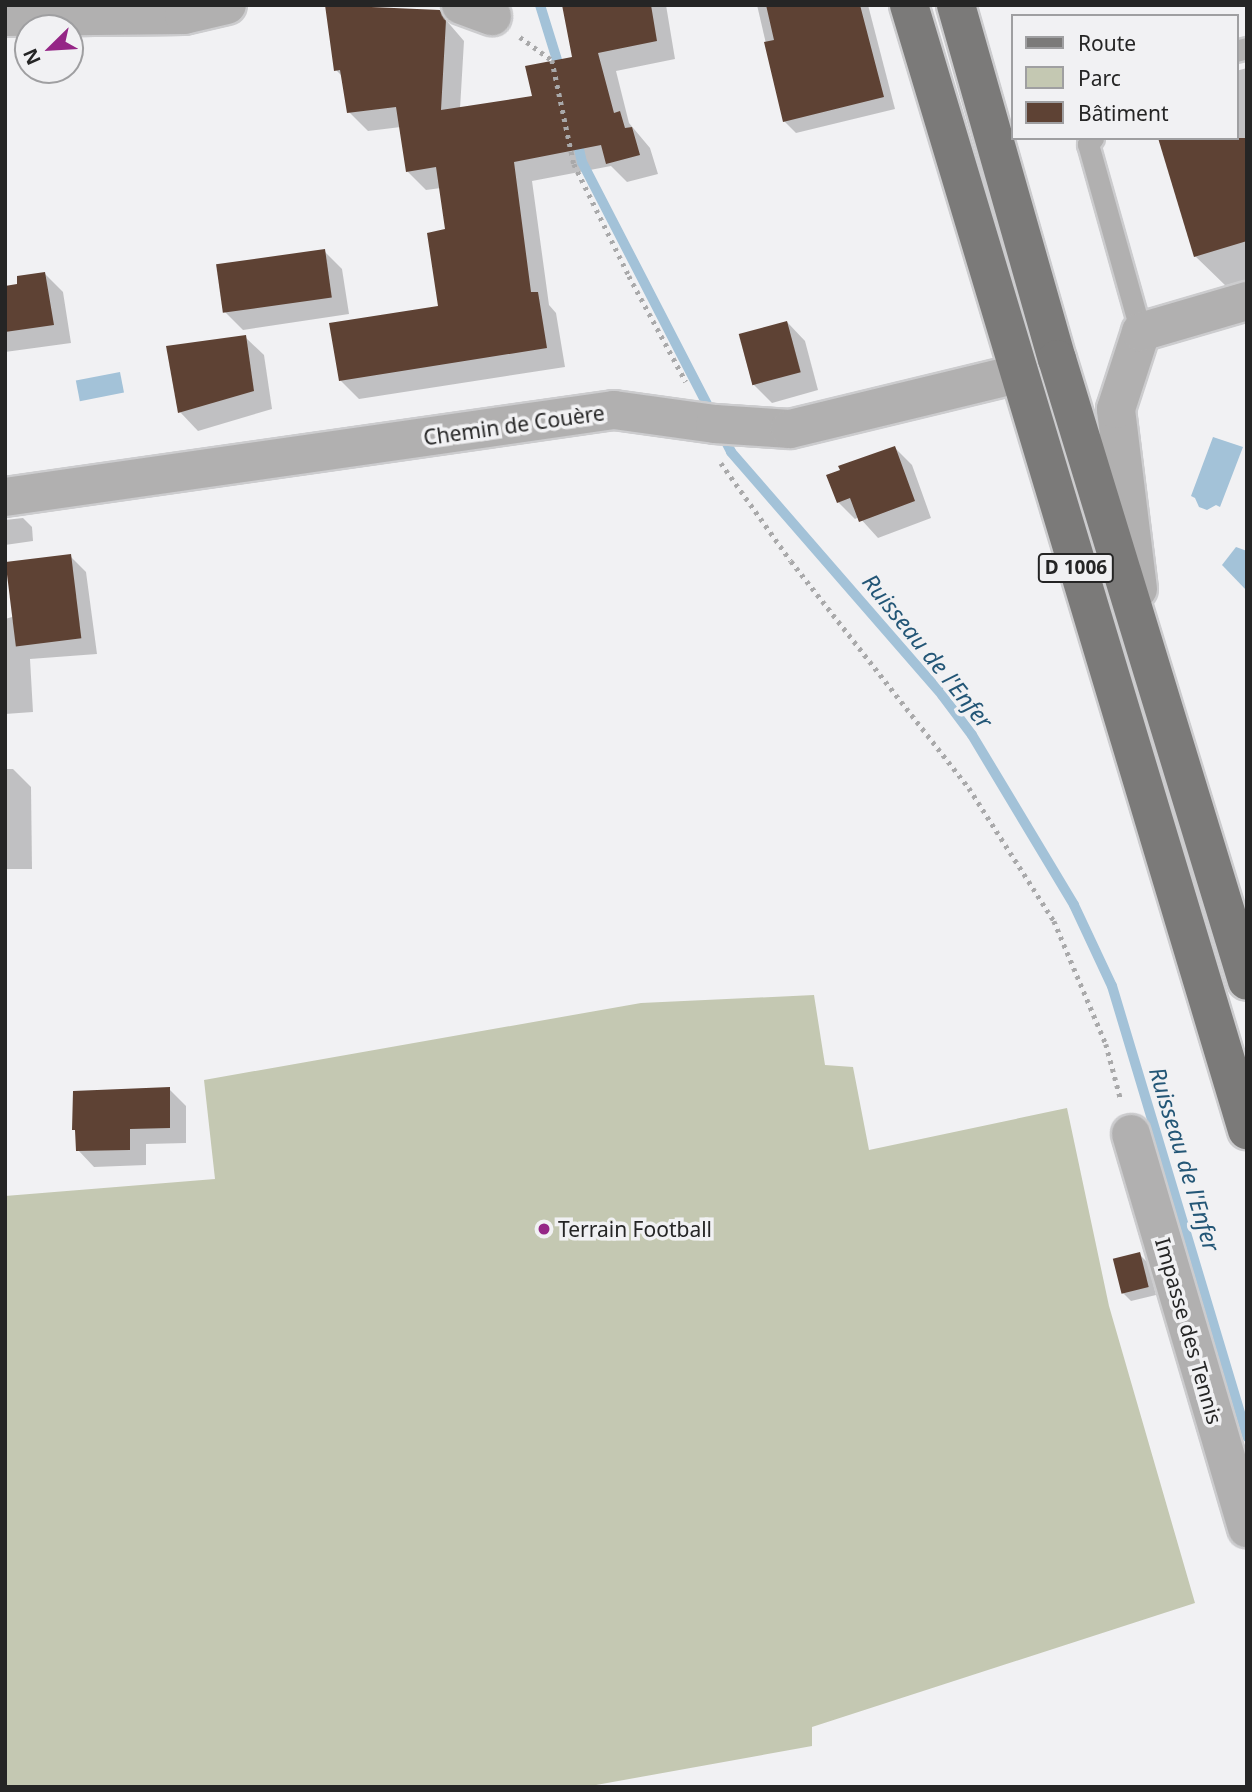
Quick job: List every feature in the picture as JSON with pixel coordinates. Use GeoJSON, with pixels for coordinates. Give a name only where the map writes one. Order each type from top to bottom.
{"type":"FeatureCollection","features":[{"type":"Feature","properties":{"kind":"main road","name":"D 1006"},"geometry":{"type":"LineString","coordinates":[[909,5],[1247,1130]]}},
{"type":"Feature","properties":{"kind":"main road","name":"D 1006"},"geometry":{"type":"LineString","coordinates":[[956,5],[1057,359],[1247,981]]}},
{"type":"Feature","properties":{"kind":"street"},"geometry":{"type":"LineString","coordinates":[[5,17],[184,15],[226,5]]}},
{"type":"Feature","properties":{"kind":"street"},"geometry":{"type":"LineString","coordinates":[[1144,643],[1116,409],[1141,332],[1247,301]]}},
{"type":"Feature","properties":{"kind":"street","name":"Chemin de Couère"},"geometry":{"type":"LineString","coordinates":[[5,497],[614,410],[700,422],[790,429],[1018,374]]}},
{"type":"Feature","properties":{"kind":"street","name":"Impasse des Tennis"},"geometry":{"type":"LineString","coordinates":[[1130,1134],[1247,1528]]}},
{"type":"Feature","properties":{"kind":"lane"},"geometry":{"type":"LineString","coordinates":[[1091,140],[1088,144],[1141,332]]}},
{"type":"Feature","properties":{"kind":"path"},"geometry":{"type":"LineString","coordinates":[[476,11],[552,60],[574,164],[686,384],[710,446],[791,561],[969,788],[1054,921],[1106,1044],[1130,1134]]}},
{"type":"Feature","properties":{"kind":"green space"},"geometry":{"type":"Polygon","coordinates":[[[814,995],[825,1065],[853,1067],[869,1150],[1067,1108],[1109,1306],[1195,1603],[812,1727],[812,1746],[585,1787],[5,1787],[5,1196],[215,1179],[204,1080],[641,1003],[814,995]]]}},
{"type":"Feature","properties":{"kind":"water"},"geometry":{"type":"Polygon","coordinates":[[[120,372],[124,393],[80,401],[76,381],[120,372]]]}},
{"type":"Feature","properties":{"kind":"water"},"geometry":{"type":"Polygon","coordinates":[[[1213,437],[1243,447],[1220,507],[1216,505],[1207,510],[1199,507],[1191,496],[1213,437]]]}},
{"type":"Feature","properties":{"kind":"water"},"geometry":{"type":"Polygon","coordinates":[[[1236,547],[1247,551],[1247,591],[1222,565],[1236,547]]]}},
{"type":"Feature","properties":{"kind":"building"},"geometry":{"type":"Polygon","coordinates":[[[325,5],[440,10],[446,20],[441,110],[532,96],[525,66],[572,57],[562,5],[651,5],[657,41],[598,53],[614,113],[620,111],[625,128],[632,127],[640,155],[606,164],[601,145],[514,162],[531,292],[538,292],[547,348],[339,381],[329,323],[438,306],[427,233],[445,229],[436,167],[406,172],[396,107],[347,113],[340,70],[334,71],[325,5]]]}},
{"type":"Feature","properties":{"kind":"building"},"geometry":{"type":"Polygon","coordinates":[[[766,5],[860,5],[884,97],[783,122],[764,42],[774,40],[766,5]]]}},
{"type":"Feature","properties":{"kind":"building"},"geometry":{"type":"Polygon","coordinates":[[[1247,138],[1247,241],[1194,257],[1159,140],[1247,138]]]}},
{"type":"Feature","properties":{"kind":"building"},"geometry":{"type":"Polygon","coordinates":[[[325,249],[332,298],[223,313],[216,264],[325,249]]]}},
{"type":"Feature","properties":{"kind":"building"},"geometry":{"type":"Polygon","coordinates":[[[45,272],[54,325],[5,332],[5,286],[17,284],[17,276],[45,272]]]}},
{"type":"Feature","properties":{"kind":"building"},"geometry":{"type":"Polygon","coordinates":[[[787,321],[801,372],[752,385],[739,334],[787,321]]]}},
{"type":"Feature","properties":{"kind":"building"},"geometry":{"type":"Polygon","coordinates":[[[246,335],[254,391],[178,413],[166,346],[246,335]]]}},
{"type":"Feature","properties":{"kind":"building"},"geometry":{"type":"Polygon","coordinates":[[[895,446],[915,501],[859,522],[850,498],[837,503],[826,475],[840,470],[838,466],[895,446]]]}},
{"type":"Feature","properties":{"kind":"building"},"geometry":{"type":"Polygon","coordinates":[[[71,554],[81,638],[16,646],[5,562],[71,554]]]}},
{"type":"Feature","properties":{"kind":"building"},"geometry":{"type":"Polygon","coordinates":[[[170,1087],[170,1128],[130,1129],[130,1150],[76,1151],[75,1130],[72,1130],[73,1091],[170,1087]]]}},
{"type":"Feature","properties":{"kind":"building"},"geometry":{"type":"Polygon","coordinates":[[[1140,1252],[1149,1287],[1122,1294],[1113,1259],[1140,1252]]]}},
{"type":"Feature","properties":{"kind":"waterway","name":"Ruisseau de l'Enfer"},"geometry":{"type":"LineString","coordinates":[[540,5],[561,73]]}},
{"type":"Feature","properties":{"kind":"waterway","name":"Ruisseau de l'Enfer"},"geometry":{"type":"LineString","coordinates":[[576,136],[582,162],[713,416]]}},
{"type":"Feature","properties":{"kind":"waterway","name":"Ruisseau de l'Enfer"},"geometry":{"type":"LineString","coordinates":[[722,434],[731,452],[942,695],[972,735],[1074,905],[1112,986],[1247,1437]]}},
{"type":"Feature","properties":{"kind":"place","name":"Terrain Football"},"geometry":{"type":"Point","coordinates":[544,1229]}}]}
